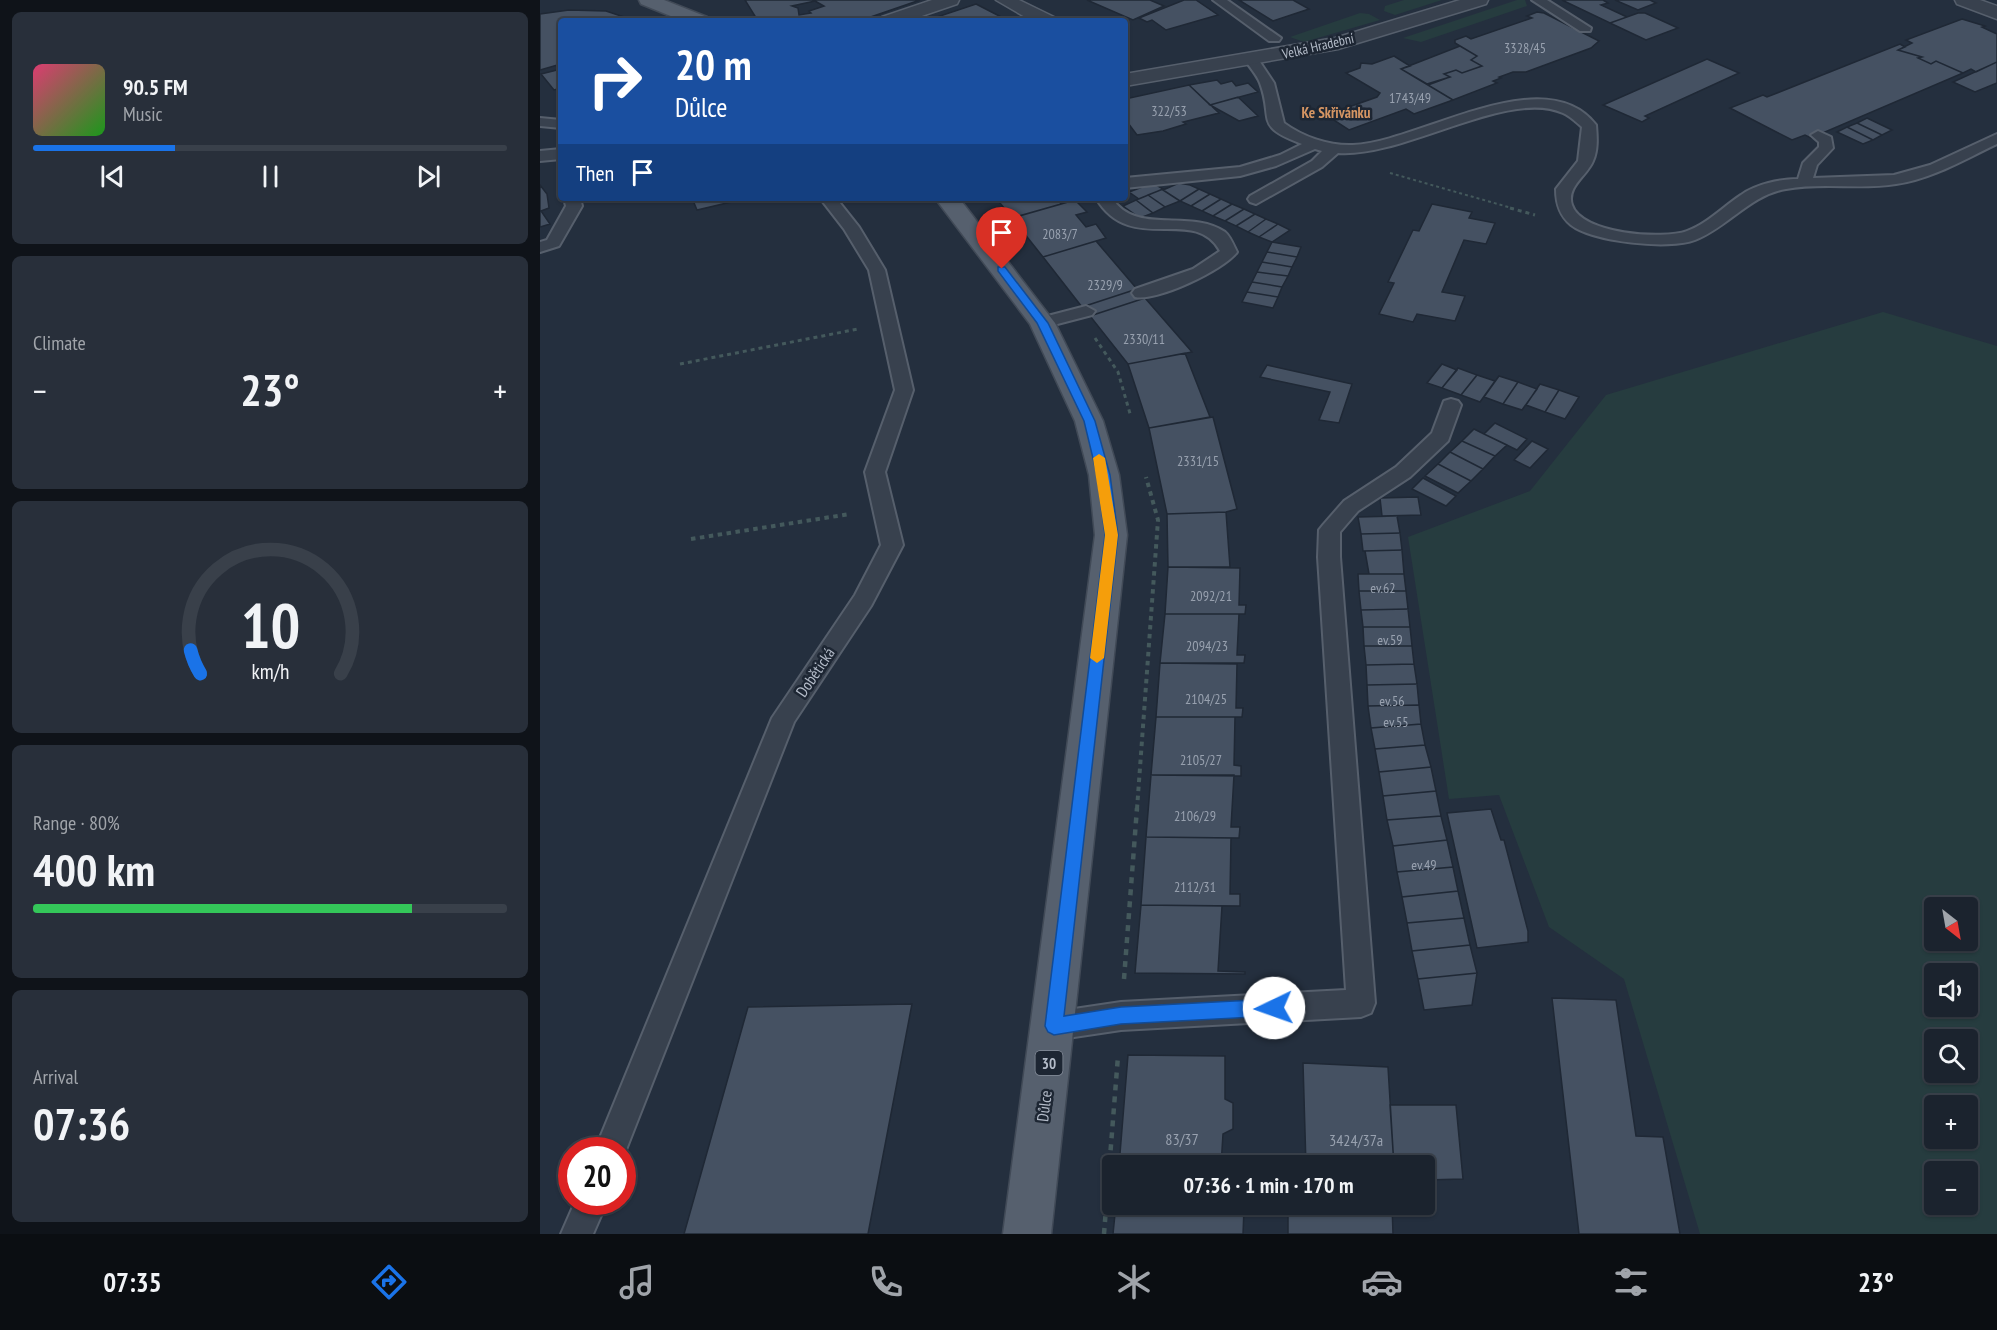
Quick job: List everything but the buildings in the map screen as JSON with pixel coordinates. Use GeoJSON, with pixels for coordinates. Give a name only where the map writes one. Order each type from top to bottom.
{"type":"FeatureCollection","features":[{"type":"Feature","properties":{"kind":"main road"},"geometry":{"type":"LineString","coordinates":[[648,0],[693,18]]}},
{"type":"Feature","properties":{"kind":"main road"},"geometry":{"type":"LineString","coordinates":[[702,0],[710,18]]}},
{"type":"Feature","properties":{"kind":"main road","name":"Důlce"},"geometry":{"type":"LineString","coordinates":[[949,201],[1042,323],[1089,421],[1104,475],[1111,535],[1054,1026],[1027,1234]]}},
{"type":"Feature","properties":{"kind":"street"},"geometry":{"type":"LineString","coordinates":[[898,18],[950,0]]}},
{"type":"Feature","properties":{"kind":"street"},"geometry":{"type":"LineString","coordinates":[[1005,0],[1041,18]]}},
{"type":"Feature","properties":{"kind":"street","name":"Velká Hradební"},"geometry":{"type":"LineString","coordinates":[[1128,79],[1262,47],[1338,43],[1479,0]]}},
{"type":"Feature","properties":{"kind":"street"},"geometry":{"type":"LineString","coordinates":[[1964,0],[1997,13]]}},
{"type":"Feature","properties":{"kind":"street"},"geometry":{"type":"LineString","coordinates":[[1128,62],[1153,75]]}},
{"type":"Feature","properties":{"kind":"lane"},"geometry":{"type":"LineString","coordinates":[[1219,0],[1262,47],[1273,117],[1278,126],[1289,134],[1313,144],[1334,149],[1353,150],[1382,145],[1507,105],[1551,105],[1569,110],[1589,125],[1591,151],[1581,172],[1564,189],[1564,206],[1577,222],[1613,236],[1649,239],[1690,236],[1714,222],[1749,196],[1784,184],[1895,180],[1935,168],[1997,138]]}},
{"type":"Feature","properties":{"kind":"lane"},"geometry":{"type":"LineString","coordinates":[[1538,0],[1585,28]]}},
{"type":"Feature","properties":{"kind":"lane"},"geometry":{"type":"LineString","coordinates":[[540,122],[558,124]]}},
{"type":"Feature","properties":{"kind":"lane"},"geometry":{"type":"LineString","coordinates":[[1806,183],[1804,176],[1807,167],[1826,148],[1826,140],[1818,135]]}},
{"type":"Feature","properties":{"kind":"lane"},"geometry":{"type":"LineString","coordinates":[[1128,182],[1148,179],[1212,176],[1272,163],[1313,144]]}},
{"type":"Feature","properties":{"kind":"lane"},"geometry":{"type":"LineString","coordinates":[[1256,199],[1317,164],[1334,149]]}},
{"type":"Feature","properties":{"kind":"lane"},"geometry":{"type":"LineString","coordinates":[[1973,149],[1997,157]]}},
{"type":"Feature","properties":{"kind":"lane"},"geometry":{"type":"LineString","coordinates":[[540,156],[558,158]]}},
{"type":"Feature","properties":{"kind":"lane"},"geometry":{"type":"LineString","coordinates":[[540,247],[553,243],[574,206],[573,201]]}},
{"type":"Feature","properties":{"kind":"lane","name":"Dobětická"},"geometry":{"type":"LineString","coordinates":[[616,1137],[784,718],[863,600],[891,545],[874,472],[904,390],[877,270],[851,227],[830,201]]}},
{"type":"Feature","properties":{"kind":"lane"},"geometry":{"type":"LineString","coordinates":[[1105,201],[1107,206],[1137,225],[1192,226],[1221,236],[1229,252],[1214,266],[1189,278],[1141,293]]}},
{"type":"Feature","properties":{"kind":"lane"},"geometry":{"type":"LineString","coordinates":[[1042,323],[1086,311]]}},
{"type":"Feature","properties":{"kind":"lane"},"geometry":{"type":"LineString","coordinates":[[1054,1026],[1121,1016],[1361,1003],[1329,557],[1330,530],[1351,506],[1403,472],[1441,436],[1451,405]]}},
{"type":"Feature","properties":{"kind":"lane"},"geometry":{"type":"LineString","coordinates":[[577,1234],[585,1215]]}},
{"type":"Feature","properties":{"kind":"path"},"geometry":{"type":"LineString","coordinates":[[1353,150],[1360,160],[1405,179],[1540,216],[1572,216]]}},
{"type":"Feature","properties":{"kind":"path"},"geometry":{"type":"LineString","coordinates":[[680,364],[843,331],[891,325]]}},
{"type":"Feature","properties":{"kind":"path"},"geometry":{"type":"LineString","coordinates":[[691,539],[883,508]]}},
{"type":"Feature","properties":{"kind":"green space"},"geometry":{"type":"Polygon","coordinates":[[[1404,0],[1442,0],[1395,15],[1384,11],[1385,6],[1404,0]]]}},
{"type":"Feature","properties":{"kind":"green space"},"geometry":{"type":"Polygon","coordinates":[[[1517,0],[1525,0],[1527,6],[1421,42],[1403,38],[1517,0]]]}},
{"type":"Feature","properties":{"kind":"green space"},"geometry":{"type":"Polygon","coordinates":[[[1360,13],[1369,14],[1380,20],[1304,42],[1290,37],[1360,13]]]}},
{"type":"Feature","properties":{"kind":"green space"},"geometry":{"type":"Polygon","coordinates":[[[1883,312],[1997,346],[1997,1234],[1700,1234],[1624,979],[1549,927],[1499,795],[1449,799],[1408,537],[1530,491],[1606,395],[1883,312]]]}},
{"type":"Feature","properties":{"kind":"slow traffic"},"geometry":{"type":"LineString","coordinates":[[1097,658],[1111,535],[1104,475],[1099,458]]}},
{"type":"Feature","properties":{"kind":"district","name":"Ke Skřivánku"},"geometry":{"type":"Point","coordinates":[1336,112]}},
{"type":"Feature","properties":{"kind":"route"},"geometry":{"type":"LineString","coordinates":[[1002,269],[1042,323],[1089,421],[1104,475],[1111,535],[1054,1026],[1121,1016],[1274,1008]]}}]}
